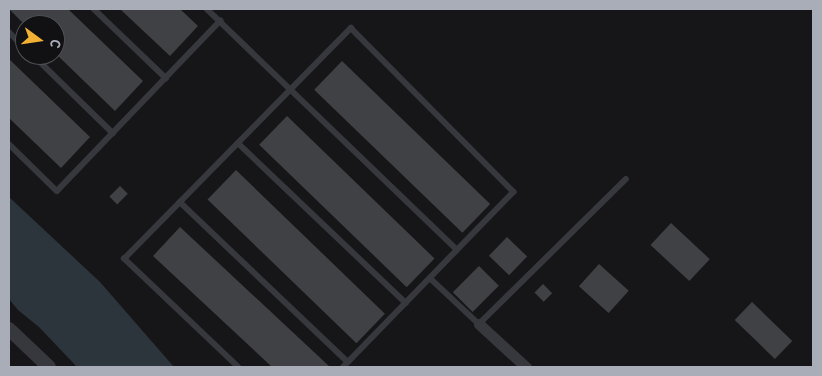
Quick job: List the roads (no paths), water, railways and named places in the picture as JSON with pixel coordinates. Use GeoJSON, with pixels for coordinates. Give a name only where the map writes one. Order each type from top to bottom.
{"type":"FeatureCollection","features":[{"type":"Feature","properties":{"kind":"street"},"geometry":{"type":"LineString","coordinates":[[479,324],[526,367]]}},
{"type":"Feature","properties":{"kind":"street"},"geometry":{"type":"LineString","coordinates":[[9,329],[48,367]]}},
{"type":"Feature","properties":{"kind":"lane"},"geometry":{"type":"LineString","coordinates":[[94,9],[166,78]]}},
{"type":"Feature","properties":{"kind":"lane"},"geometry":{"type":"LineString","coordinates":[[208,9],[458,250]]}},
{"type":"Feature","properties":{"kind":"lane"},"geometry":{"type":"LineString","coordinates":[[9,144],[57,191],[220,21]]}},
{"type":"Feature","properties":{"kind":"lane"},"geometry":{"type":"LineString","coordinates":[[180,202],[346,365],[514,192],[351,28],[291,89],[124,259],[238,367]]}},
{"type":"Feature","properties":{"kind":"lane"},"geometry":{"type":"LineString","coordinates":[[43,65],[113,133]]}},
{"type":"Feature","properties":{"kind":"lane"},"geometry":{"type":"LineString","coordinates":[[238,143],[406,303]]}},
{"type":"Feature","properties":{"kind":"lane"},"geometry":{"type":"LineString","coordinates":[[430,278],[479,324],[626,179]]}}]}
